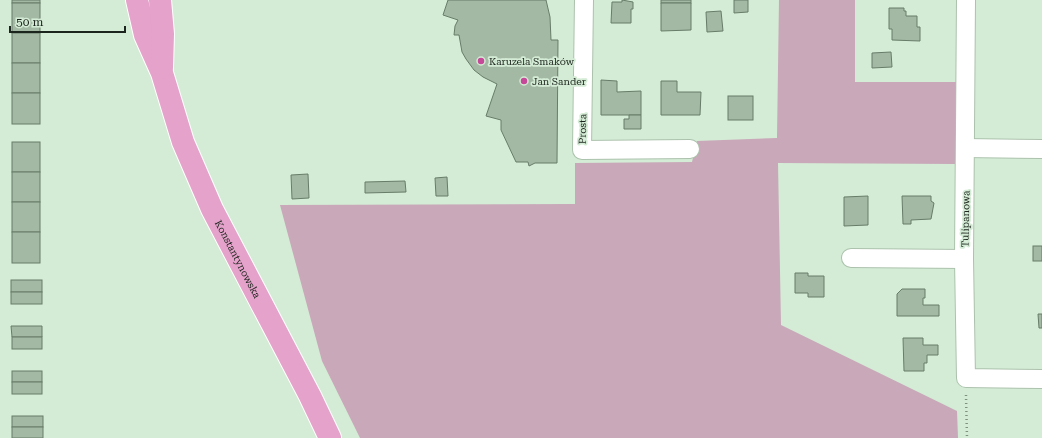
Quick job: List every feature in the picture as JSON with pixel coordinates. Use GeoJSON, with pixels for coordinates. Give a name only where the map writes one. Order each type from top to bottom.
{"type":"FeatureCollection","features":[{"type":"Feature","properties":{"kind":"main road","name":"Konstantynowska"},"geometry":{"type":"LineString","coordinates":[[137,0],[145,35],[162,73],[183,142],[212,210],[310,396],[330,438]]}},
{"type":"Feature","properties":{"kind":"main road","name":"Konstantynowska"},"geometry":{"type":"LineString","coordinates":[[160,0],[163,34],[162,73]]}},
{"type":"Feature","properties":{"kind":"street","name":"Prosta"},"geometry":{"type":"LineString","coordinates":[[584,0],[582,150],[690,149]]}},
{"type":"Feature","properties":{"kind":"street","name":"Tulipanowa"},"geometry":{"type":"LineString","coordinates":[[966,0],[964,259],[966,378]]}},
{"type":"Feature","properties":{"kind":"street"},"geometry":{"type":"LineString","coordinates":[[965,148],[1042,149]]}},
{"type":"Feature","properties":{"kind":"street"},"geometry":{"type":"LineString","coordinates":[[851,258],[964,259]]}},
{"type":"Feature","properties":{"kind":"street"},"geometry":{"type":"LineString","coordinates":[[966,378],[1042,379]]}},
{"type":"Feature","properties":{"kind":"path"},"geometry":{"type":"LineString","coordinates":[[966,378],[967,438]]}},
{"type":"Feature","properties":{"kind":"shaded area"},"geometry":{"type":"Polygon","coordinates":[[[779,0],[855,0],[855,82],[957,82],[956,164],[778,163],[781,325],[957,411],[958,438],[360,438],[322,361],[280,205],[575,204],[575,163],[692,162],[697,141],[777,138],[779,0]]]}},
{"type":"Feature","properties":{"kind":"building"},"geometry":{"type":"Polygon","coordinates":[[[12,0],[40,0],[40,3],[12,3],[12,0]]]}},
{"type":"Feature","properties":{"kind":"building","name":"Jan Sander"},"geometry":{"type":"Polygon","coordinates":[[[448,0],[546,0],[550,17],[551,40],[558,40],[557,163],[535,163],[529,166],[528,162],[516,162],[501,130],[501,120],[486,116],[497,84],[483,77],[474,70],[466,59],[462,52],[459,35],[454,35],[455,26],[458,20],[443,15],[448,0]]]}},
{"type":"Feature","properties":{"kind":"building"},"geometry":{"type":"Polygon","coordinates":[[[622,0],[633,2],[633,9],[631,9],[631,23],[611,23],[612,2],[622,2],[622,0]]]}},
{"type":"Feature","properties":{"kind":"building"},"geometry":{"type":"Polygon","coordinates":[[[661,0],[691,0],[691,3],[661,3],[661,0]]]}},
{"type":"Feature","properties":{"kind":"building"},"geometry":{"type":"Polygon","coordinates":[[[734,0],[748,0],[748,12],[734,13],[734,0]]]}},
{"type":"Feature","properties":{"kind":"building"},"geometry":{"type":"Polygon","coordinates":[[[12,3],[40,3],[40,33],[12,33],[12,3]]]}},
{"type":"Feature","properties":{"kind":"building"},"geometry":{"type":"Polygon","coordinates":[[[661,3],[691,3],[691,30],[661,31],[661,3]]]}},
{"type":"Feature","properties":{"kind":"building"},"geometry":{"type":"Polygon","coordinates":[[[889,8],[904,8],[904,11],[906,11],[906,16],[917,16],[917,27],[920,27],[920,41],[892,40],[892,29],[889,29],[889,8]]]}},
{"type":"Feature","properties":{"kind":"building"},"geometry":{"type":"Polygon","coordinates":[[[721,11],[723,31],[707,32],[706,12],[721,11]]]}},
{"type":"Feature","properties":{"kind":"building"},"geometry":{"type":"Polygon","coordinates":[[[12,33],[40,33],[40,63],[12,63],[12,33]]]}},
{"type":"Feature","properties":{"kind":"building"},"geometry":{"type":"Polygon","coordinates":[[[891,52],[892,67],[872,68],[872,53],[891,52]]]}},
{"type":"Feature","properties":{"kind":"building"},"geometry":{"type":"Polygon","coordinates":[[[12,63],[40,63],[40,93],[12,93],[12,63]]]}},
{"type":"Feature","properties":{"kind":"building"},"geometry":{"type":"Polygon","coordinates":[[[601,80],[617,81],[617,92],[641,91],[641,115],[601,115],[601,80]]]}},
{"type":"Feature","properties":{"kind":"building"},"geometry":{"type":"Polygon","coordinates":[[[661,81],[677,81],[677,92],[701,92],[700,115],[661,115],[661,81]]]}},
{"type":"Feature","properties":{"kind":"building"},"geometry":{"type":"Polygon","coordinates":[[[12,93],[40,93],[40,124],[12,124],[12,93]]]}},
{"type":"Feature","properties":{"kind":"building"},"geometry":{"type":"Polygon","coordinates":[[[728,96],[753,96],[753,120],[728,120],[728,96]]]}},
{"type":"Feature","properties":{"kind":"building"},"geometry":{"type":"Polygon","coordinates":[[[629,115],[641,115],[641,129],[624,129],[624,119],[629,119],[629,115]]]}},
{"type":"Feature","properties":{"kind":"building"},"geometry":{"type":"Polygon","coordinates":[[[12,142],[40,142],[40,172],[12,172],[12,142]]]}},
{"type":"Feature","properties":{"kind":"building"},"geometry":{"type":"Polygon","coordinates":[[[12,172],[40,172],[40,202],[12,202],[12,172]]]}},
{"type":"Feature","properties":{"kind":"building"},"geometry":{"type":"Polygon","coordinates":[[[308,174],[309,198],[292,199],[291,175],[308,174]]]}},
{"type":"Feature","properties":{"kind":"building"},"geometry":{"type":"Polygon","coordinates":[[[447,177],[448,196],[436,196],[435,178],[447,177]]]}},
{"type":"Feature","properties":{"kind":"building"},"geometry":{"type":"Polygon","coordinates":[[[405,181],[406,192],[365,193],[365,182],[405,181]]]}},
{"type":"Feature","properties":{"kind":"building"},"geometry":{"type":"Polygon","coordinates":[[[868,196],[868,225],[844,226],[844,197],[868,196]]]}},
{"type":"Feature","properties":{"kind":"building"},"geometry":{"type":"Polygon","coordinates":[[[902,196],[931,196],[931,201],[934,203],[931,219],[911,220],[911,224],[903,224],[902,196]]]}},
{"type":"Feature","properties":{"kind":"building"},"geometry":{"type":"Polygon","coordinates":[[[12,202],[40,202],[40,232],[12,232],[12,202]]]}},
{"type":"Feature","properties":{"kind":"building"},"geometry":{"type":"Polygon","coordinates":[[[12,232],[40,232],[40,263],[12,263],[12,232]]]}},
{"type":"Feature","properties":{"kind":"building"},"geometry":{"type":"Polygon","coordinates":[[[1033,246],[1042,246],[1042,261],[1033,261],[1033,246]]]}},
{"type":"Feature","properties":{"kind":"building"},"geometry":{"type":"Polygon","coordinates":[[[795,273],[808,273],[808,276],[824,276],[824,297],[808,297],[808,293],[795,293],[795,273]]]}},
{"type":"Feature","properties":{"kind":"building"},"geometry":{"type":"Polygon","coordinates":[[[11,280],[42,280],[42,292],[11,292],[11,280]]]}},
{"type":"Feature","properties":{"kind":"building"},"geometry":{"type":"Polygon","coordinates":[[[902,289],[925,289],[923,305],[939,305],[939,316],[897,316],[897,294],[902,289]]]}},
{"type":"Feature","properties":{"kind":"building"},"geometry":{"type":"Polygon","coordinates":[[[11,292],[42,292],[42,304],[11,304],[11,292]]]}},
{"type":"Feature","properties":{"kind":"building"},"geometry":{"type":"Polygon","coordinates":[[[1038,314],[1042,314],[1042,328],[1039,328],[1038,314]]]}},
{"type":"Feature","properties":{"kind":"building"},"geometry":{"type":"Polygon","coordinates":[[[11,326],[42,326],[42,337],[12,337],[11,326]]]}},
{"type":"Feature","properties":{"kind":"building"},"geometry":{"type":"Polygon","coordinates":[[[12,337],[42,337],[42,349],[12,349],[12,337]]]}},
{"type":"Feature","properties":{"kind":"building"},"geometry":{"type":"Polygon","coordinates":[[[903,338],[923,338],[923,345],[938,345],[938,355],[927,355],[927,363],[924,363],[924,371],[904,371],[903,338]]]}},
{"type":"Feature","properties":{"kind":"building"},"geometry":{"type":"Polygon","coordinates":[[[12,371],[42,371],[42,382],[12,382],[12,371]]]}},
{"type":"Feature","properties":{"kind":"building"},"geometry":{"type":"Polygon","coordinates":[[[12,382],[42,382],[42,394],[12,394],[12,382]]]}},
{"type":"Feature","properties":{"kind":"building"},"geometry":{"type":"Polygon","coordinates":[[[12,416],[43,416],[43,427],[12,427],[12,416]]]}},
{"type":"Feature","properties":{"kind":"building"},"geometry":{"type":"Polygon","coordinates":[[[12,427],[43,427],[43,438],[12,438],[12,427]]]}},
{"type":"Feature","properties":{"kind":"place","name":"Karuzela Smaków"},"geometry":{"type":"Point","coordinates":[481,61]}},
{"type":"Feature","properties":{"kind":"place","name":"Jan Sander"},"geometry":{"type":"Point","coordinates":[524,81]}}]}
